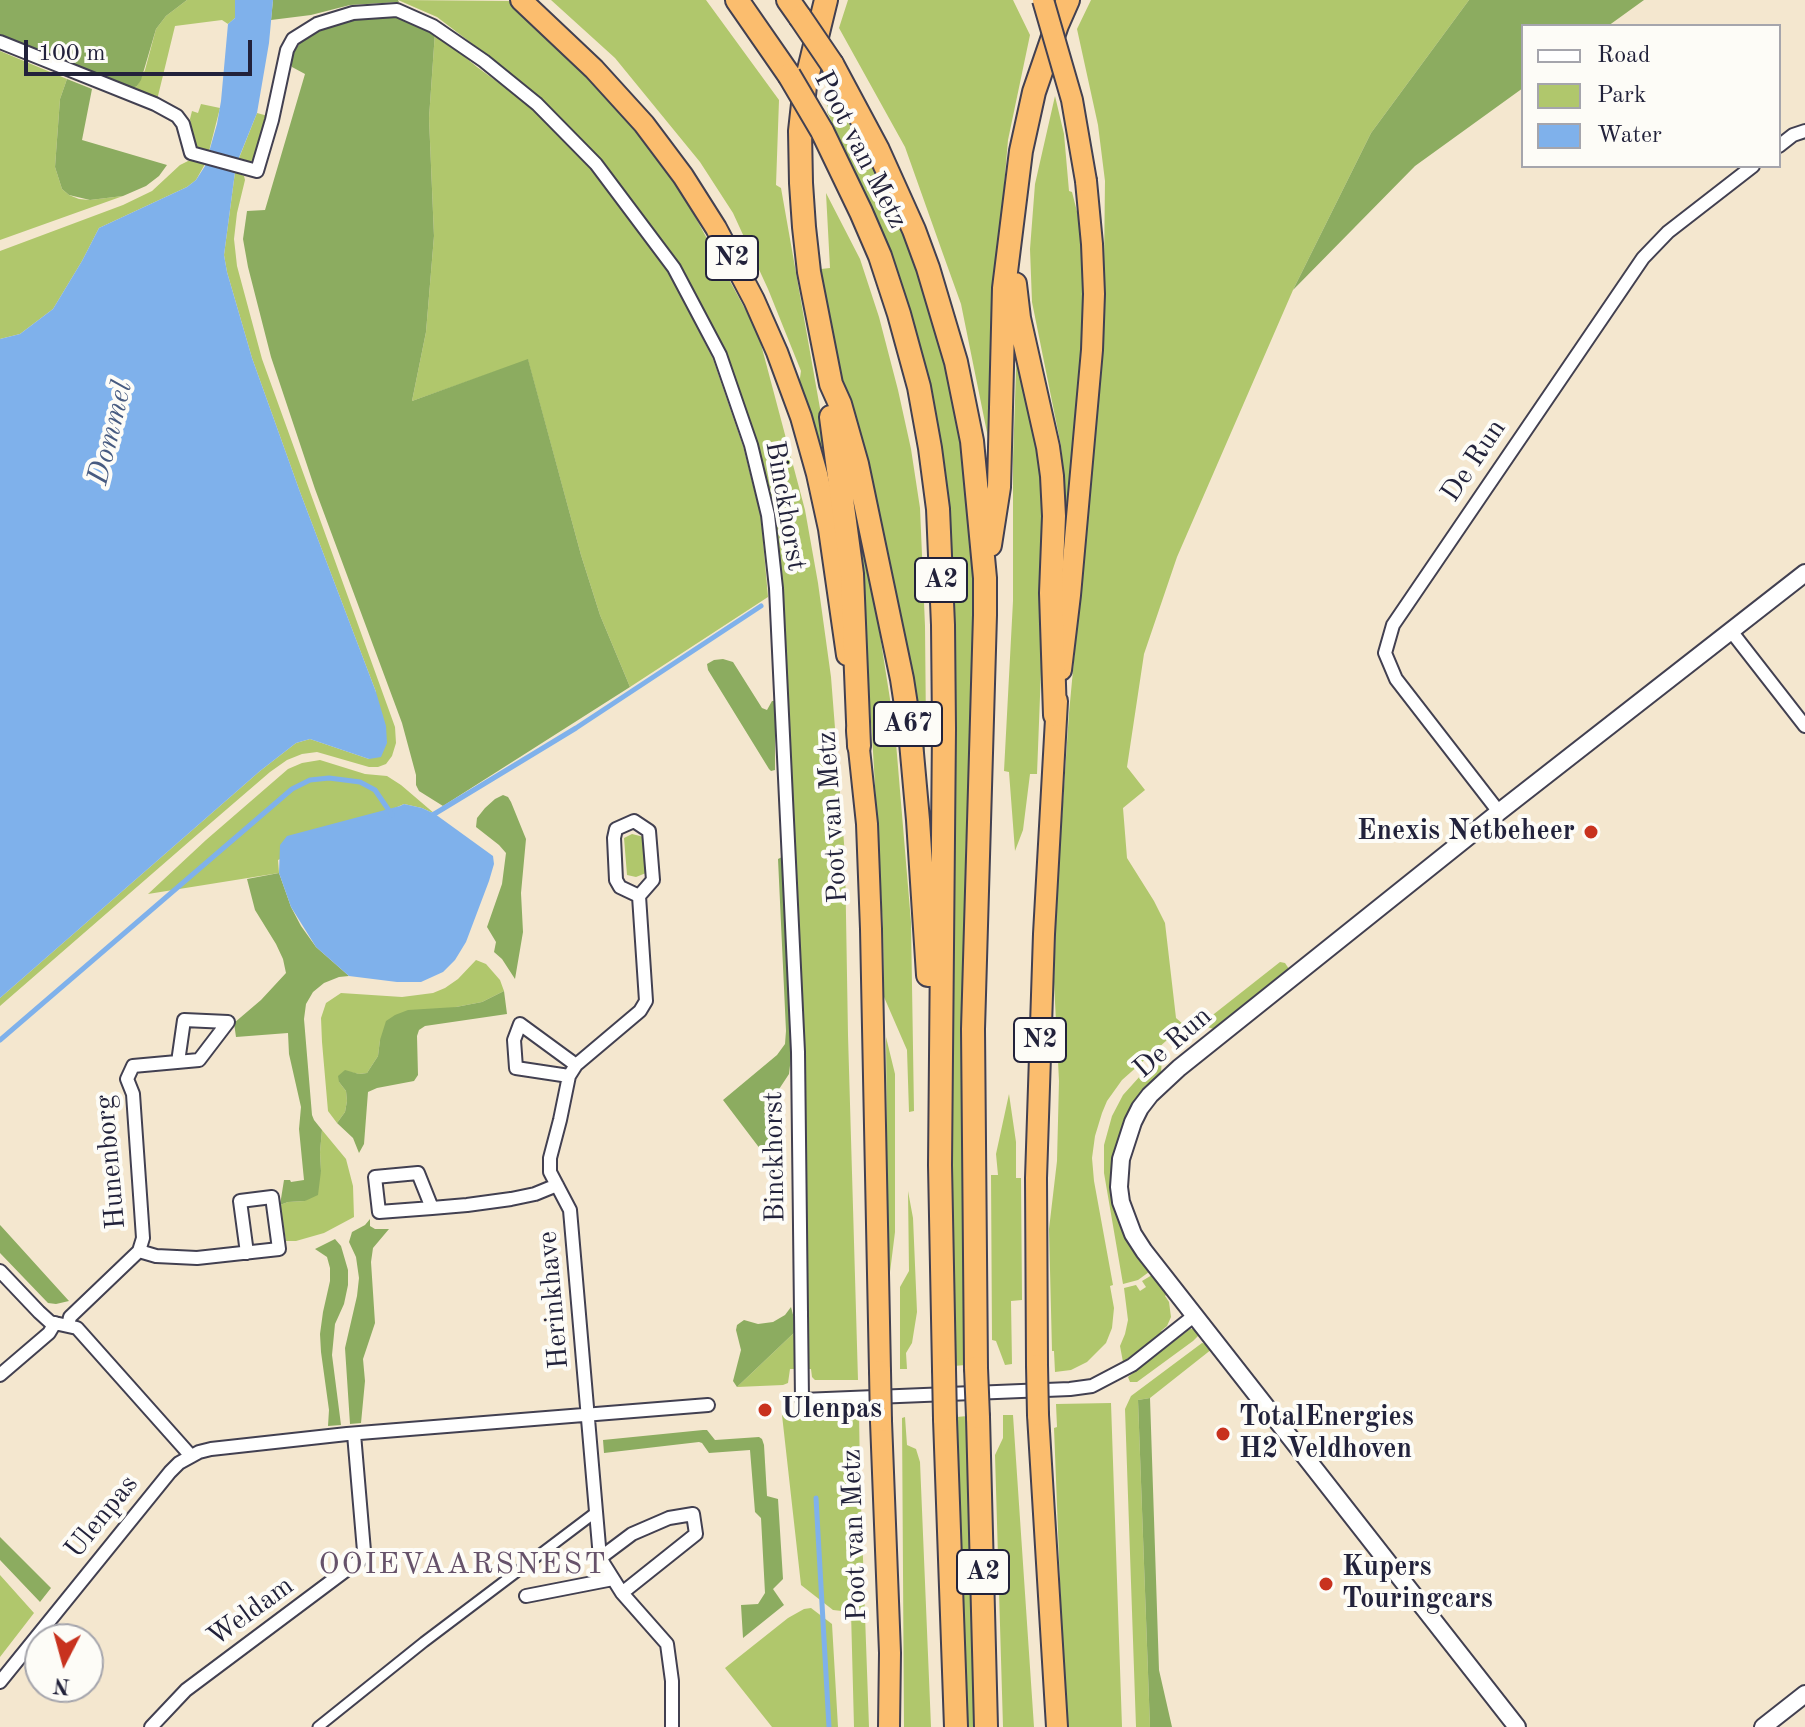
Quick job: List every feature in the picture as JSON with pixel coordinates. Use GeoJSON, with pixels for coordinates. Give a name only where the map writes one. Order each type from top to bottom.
{"type":"FeatureCollection","features":[{"type":"Feature","properties":{"kind":"highway","name":"Poot van Metz"},"geometry":{"type":"LineString","coordinates":[[521,0],[594,69],[644,124],[683,176],[716,228],[777,352],[801,417],[829,529],[867,824],[881,1421],[890,1653],[889,1727]]}},
{"type":"Feature","properties":{"kind":"highway","name":"Poot van Metz"},"geometry":{"type":"LineString","coordinates":[[737,0],[789,75],[822,131],[880,256],[919,387],[938,509],[943,625],[940,1165],[956,1727]]}},
{"type":"Feature","properties":{"kind":"highway","name":"A67"},"geometry":{"type":"LineString","coordinates":[[826,0],[805,86],[800,131],[809,272],[831,384],[857,464],[902,679],[910,731],[930,993],[942,1048]]}},
{"type":"Feature","properties":{"kind":"highway","name":"N2"},"geometry":{"type":"LineString","coordinates":[[1043,0],[1072,100],[1086,181],[1094,294],[1092,350],[1070,595],[1055,715],[1036,1163],[1038,1415],[1057,1727]]}},
{"type":"Feature","properties":{"kind":"highway","name":"A2"},"geometry":{"type":"LineString","coordinates":[[985,578],[999,487],[1004,288],[1021,151],[1044,61],[1068,0]]}},
{"type":"Feature","properties":{"kind":"highway","name":"Poot van Metz"},"geometry":{"type":"LineString","coordinates":[[794,8],[832,64],[898,192],[941,310],[956,362],[972,441],[985,578],[973,1029],[976,1368],[986,1727]]}},
{"type":"Feature","properties":{"kind":"highway","name":"N2"},"geometry":{"type":"LineString","coordinates":[[1012,231],[1019,318],[1052,476],[1051,593],[1055,715]]}},
{"type":"Feature","properties":{"kind":"highway","name":"A67"},"geometry":{"type":"LineString","coordinates":[[831,384],[830,407],[852,574],[859,746]]}},
{"type":"Feature","properties":{"kind":"street","name":"Binckhorst"},"geometry":{"type":"LineString","coordinates":[[0,42],[155,104],[177,116],[183,124],[191,153],[251,170],[272,120],[287,50],[293,39],[317,24],[353,13],[397,10],[433,26],[484,61],[537,104],[596,164],[674,268],[720,355],[751,445],[768,515],[776,588],[798,1052],[802,1400],[1092,1386],[1120,1373],[1195,1315]]}},
{"type":"Feature","properties":{"kind":"street"},"geometry":{"type":"LineString","coordinates":[[1781,144],[1805,131]]}},
{"type":"Feature","properties":{"kind":"street","name":"De Run"},"geometry":{"type":"LineString","coordinates":[[1499,812],[1396,679],[1385,653],[1393,625],[1643,258],[1668,232],[1750,168]]}},
{"type":"Feature","properties":{"kind":"street","name":"De Run"},"geometry":{"type":"LineString","coordinates":[[1517,1727],[1144,1251],[1133,1234],[1121,1202],[1121,1159],[1140,1108],[1179,1068],[1805,573]]}},
{"type":"Feature","properties":{"kind":"street"},"geometry":{"type":"LineString","coordinates":[[1731,631],[1805,726]]}},
{"type":"Feature","properties":{"kind":"street","name":"Herinkhave"},"geometry":{"type":"LineString","coordinates":[[600,1558],[570,1210],[550,1172],[550,1158],[569,1076],[576,1065],[640,1011],[646,1001],[639,896],[653,880],[649,831],[634,821],[616,829],[616,880],[620,887],[639,896]]}},
{"type":"Feature","properties":{"kind":"street","name":"Hunenborg"},"geometry":{"type":"LineString","coordinates":[[0,1375],[70,1317],[139,1251],[143,1238],[133,1094],[127,1079],[133,1066],[178,1062],[199,1060],[228,1022],[184,1020],[178,1062]]}},
{"type":"Feature","properties":{"kind":"street"},"geometry":{"type":"LineString","coordinates":[[569,1076],[516,1068],[514,1040],[520,1024],[576,1065]]}},
{"type":"Feature","properties":{"kind":"street","name":"Herinkhave"},"geometry":{"type":"LineString","coordinates":[[432,1208],[418,1173],[375,1177],[379,1212],[432,1208],[511,1199],[557,1185]]}},
{"type":"Feature","properties":{"kind":"street","name":"Hunenborg"},"geometry":{"type":"LineString","coordinates":[[139,1251],[156,1256],[197,1258],[247,1253],[279,1249],[272,1197],[240,1201],[247,1253]]}},
{"type":"Feature","properties":{"kind":"street"},"geometry":{"type":"LineString","coordinates":[[0,1271],[50,1322],[77,1328],[191,1456]]}},
{"type":"Feature","properties":{"kind":"street","name":"Ulenpas"},"geometry":{"type":"LineString","coordinates":[[0,1682],[170,1472],[191,1456],[211,1449],[354,1434],[708,1405]]}},
{"type":"Feature","properties":{"kind":"street","name":"Weldam"},"geometry":{"type":"LineString","coordinates":[[151,1727],[186,1690],[361,1559],[364,1551],[354,1434]]}},
{"type":"Feature","properties":{"kind":"street"},"geometry":{"type":"LineString","coordinates":[[318,1727],[596,1512]]}},
{"type":"Feature","properties":{"kind":"street"},"geometry":{"type":"LineString","coordinates":[[622,1593],[696,1534],[693,1514],[669,1518],[632,1534],[600,1558],[622,1593],[667,1644],[672,1681],[672,1727]]}},
{"type":"Feature","properties":{"kind":"street"},"geometry":{"type":"LineString","coordinates":[[526,1596],[613,1579]]}},
{"type":"Feature","properties":{"kind":"street"},"geometry":{"type":"LineString","coordinates":[[1763,1727],[1805,1694]]}},
{"type":"Feature","properties":{"kind":"green space"},"geometry":{"type":"Polygon","coordinates":[[[0,0],[187,0],[166,16],[156,29],[141,80],[131,89],[0,37],[0,0]]]}},
{"type":"Feature","properties":{"kind":"green space"},"geometry":{"type":"Polygon","coordinates":[[[187,0],[235,0],[235,18],[228,24],[222,20],[175,26],[157,100],[131,89],[137,86],[145,70],[156,29],[166,16],[187,0]]]}},
{"type":"Feature","properties":{"kind":"green space"},"geometry":{"type":"Polygon","coordinates":[[[273,0],[399,2],[350,5],[311,15],[271,20],[273,0]]]}},
{"type":"Feature","properties":{"kind":"green space"},"geometry":{"type":"Polygon","coordinates":[[[398,0],[509,1],[585,73],[661,161],[678,185],[758,333],[805,510],[831,677],[845,856],[858,1380],[815,1380],[811,1369],[806,1369],[800,1000],[792,770],[773,515],[757,441],[725,352],[679,264],[601,160],[540,100],[487,55],[437,17],[398,0]]]}},
{"type":"Feature","properties":{"kind":"green space"},"geometry":{"type":"Polygon","coordinates":[[[551,0],[706,0],[779,100],[776,185],[781,188],[841,527],[799,385],[801,371],[733,213],[700,162],[615,58],[551,0]]]}},
{"type":"Feature","properties":{"kind":"green space"},"geometry":{"type":"Polygon","coordinates":[[[848,0],[1013,0],[1030,35],[1008,140],[999,246],[994,467],[961,304],[905,147],[839,28],[848,0]]]}},
{"type":"Feature","properties":{"kind":"green space"},"geometry":{"type":"Polygon","coordinates":[[[1091,0],[1469,0],[1371,133],[1293,290],[1177,557],[1144,654],[1127,767],[1145,790],[1123,808],[1127,858],[1165,923],[1176,1018],[1184,1025],[1122,1080],[1102,1113],[1092,1158],[1113,1285],[1110,1286],[1114,1308],[1112,1328],[1106,1343],[1087,1362],[1071,1370],[1055,1372],[1049,1229],[1057,1161],[1059,1081],[1054,982],[1057,891],[1069,713],[1103,350],[1105,181],[1098,125],[1077,29],[1091,0]]]}},
{"type":"Feature","properties":{"kind":"green space"},"geometry":{"type":"Polygon","coordinates":[[[1469,0],[1644,0],[1611,24],[1521,24],[1521,89],[1415,166],[1293,290],[1371,133],[1469,0]]]}},
{"type":"Feature","properties":{"kind":"green space"},"geometry":{"type":"Polygon","coordinates":[[[397,15],[435,32],[429,118],[434,236],[426,332],[412,401],[528,359],[581,555],[600,615],[630,687],[443,806],[419,791],[416,785],[402,723],[315,489],[271,357],[243,239],[247,211],[265,210],[305,74],[292,67],[290,58],[300,43],[319,29],[358,18],[397,15]]]}},
{"type":"Feature","properties":{"kind":"green space"},"geometry":{"type":"Polygon","coordinates":[[[435,32],[533,108],[591,168],[668,270],[713,359],[743,446],[761,517],[768,597],[630,687],[600,615],[581,555],[528,360],[412,401],[426,332],[434,236],[429,118],[435,32]]]}},
{"type":"Feature","properties":{"kind":"green space"},"geometry":{"type":"Polygon","coordinates":[[[0,51],[67,79],[60,99],[55,167],[62,189],[79,199],[123,196],[0,240],[0,51]]]}},
{"type":"Feature","properties":{"kind":"green space"},"geometry":{"type":"Polygon","coordinates":[[[67,79],[92,89],[82,140],[167,165],[159,176],[146,186],[123,196],[90,200],[69,195],[62,189],[55,167],[60,99],[67,79]]]}},
{"type":"Feature","properties":{"kind":"green space"},"geometry":{"type":"Polygon","coordinates":[[[1055,96],[1064,134],[1069,191],[1072,192],[1085,243],[1087,294],[1068,520],[1061,446],[1032,302],[1030,249],[1035,184],[1055,96]]]}},
{"type":"Feature","properties":{"kind":"green space"},"geometry":{"type":"Polygon","coordinates":[[[827,103],[864,138],[917,262],[945,359],[964,454],[975,599],[965,863],[963,1177],[966,1365],[953,1366],[951,862],[925,375],[910,313],[893,263],[827,112],[827,103]]]}},
{"type":"Feature","properties":{"kind":"green space"},"geometry":{"type":"Polygon","coordinates":[[[201,104],[220,108],[208,155],[195,148],[190,119],[192,111],[198,113],[201,104]]]}},
{"type":"Feature","properties":{"kind":"green space"},"geometry":{"type":"Polygon","coordinates":[[[257,113],[268,116],[255,159],[246,164],[237,163],[257,113]]]}},
{"type":"Feature","properties":{"kind":"green space"},"geometry":{"type":"Polygon","coordinates":[[[190,160],[205,164],[196,180],[99,228],[53,309],[20,334],[0,339],[0,251],[123,205],[152,191],[180,165],[190,160]]]}},
{"type":"Feature","properties":{"kind":"green space"},"geometry":{"type":"Polygon","coordinates":[[[235,172],[244,176],[245,180],[234,239],[237,266],[262,359],[395,727],[396,743],[386,764],[378,767],[317,752],[287,760],[0,1006],[0,998],[296,743],[310,739],[369,759],[376,692],[252,358],[227,272],[224,255],[235,172]]]}},
{"type":"Feature","properties":{"kind":"green space"},"geometry":{"type":"Polygon","coordinates":[[[826,193],[860,259],[879,317],[911,449],[920,508],[925,626],[923,778],[821,269],[830,268],[826,193]]]}},
{"type":"Feature","properties":{"kind":"green space"},"geometry":{"type":"Polygon","coordinates":[[[1017,342],[1041,447],[1047,516],[1037,774],[1030,774],[1023,830],[1015,851],[1009,772],[1004,771],[1013,601],[1017,342]]]}},
{"type":"Feature","properties":{"kind":"green space"},"geometry":{"type":"Polygon","coordinates":[[[847,477],[879,629],[895,731],[911,922],[914,1111],[909,1112],[907,1050],[884,997],[872,734],[847,477]]]}},
{"type":"Feature","properties":{"kind":"green space"},"geometry":{"type":"Polygon","coordinates":[[[723,659],[733,662],[762,708],[767,710],[775,701],[775,770],[769,769],[708,670],[707,664],[723,659]]]}},
{"type":"Feature","properties":{"kind":"green space"},"geometry":{"type":"Polygon","coordinates":[[[320,760],[365,774],[387,776],[435,814],[404,804],[278,860],[279,873],[148,894],[288,769],[320,760]]]}},
{"type":"Feature","properties":{"kind":"green space"},"geometry":{"type":"Polygon","coordinates":[[[503,795],[511,802],[526,839],[521,893],[523,932],[515,979],[494,952],[496,942],[487,927],[502,884],[506,853],[476,827],[477,818],[485,808],[503,795]]]}},
{"type":"Feature","properties":{"kind":"green space"},"geometry":{"type":"Polygon","coordinates":[[[632,834],[644,837],[646,873],[636,877],[627,875],[624,838],[632,834]]]}},
{"type":"Feature","properties":{"kind":"green space"},"geometry":{"type":"Polygon","coordinates":[[[784,856],[792,1049],[789,1074],[764,1112],[786,1142],[767,1158],[723,1100],[777,1055],[785,1044],[778,859],[784,856]]]}},
{"type":"Feature","properties":{"kind":"green space"},"geometry":{"type":"Polygon","coordinates":[[[279,873],[301,926],[316,947],[349,976],[324,983],[313,992],[306,1004],[304,1019],[312,1115],[322,1130],[318,1195],[305,1201],[280,1205],[284,1180],[304,1180],[299,1129],[301,1107],[289,1054],[288,1033],[236,1037],[234,1023],[286,973],[276,944],[255,910],[247,879],[279,873]]]}},
{"type":"Feature","properties":{"kind":"green space"},"geometry":{"type":"Polygon","coordinates":[[[476,960],[486,964],[500,980],[504,991],[482,1002],[456,1007],[380,1040],[378,1056],[367,1073],[345,1071],[339,1082],[346,1091],[347,1101],[345,1112],[337,1123],[328,1111],[321,1018],[326,1003],[341,993],[402,997],[433,993],[458,979],[476,960]]]}},
{"type":"Feature","properties":{"kind":"green space"},"geometry":{"type":"Polygon","coordinates":[[[1280,962],[1289,969],[1214,1029],[1200,1025],[1280,962]]]}},
{"type":"Feature","properties":{"kind":"green space"},"geometry":{"type":"Polygon","coordinates":[[[504,991],[507,1014],[425,1026],[419,1030],[418,1075],[414,1081],[368,1092],[364,1144],[359,1153],[353,1138],[337,1123],[345,1112],[347,1101],[346,1091],[338,1076],[345,1070],[367,1073],[378,1056],[386,1021],[408,1010],[482,1002],[504,991]]]}},
{"type":"Feature","properties":{"kind":"green space"},"geometry":{"type":"Polygon","coordinates":[[[886,1037],[895,1074],[895,1232],[888,1288],[886,1037]]]}},
{"type":"Feature","properties":{"kind":"green space"},"geometry":{"type":"Polygon","coordinates":[[[1162,1057],[1161,1073],[1131,1108],[1114,1158],[1133,1249],[1149,1272],[1138,1280],[1123,1284],[1104,1173],[1104,1145],[1112,1116],[1123,1095],[1162,1057]]]}},
{"type":"Feature","properties":{"kind":"green space"},"geometry":{"type":"Polygon","coordinates":[[[1009,1094],[1016,1142],[1016,1178],[1021,1178],[1022,1300],[1011,1301],[1012,1364],[1005,1365],[996,1341],[992,1340],[991,1175],[998,1175],[996,1154],[1009,1094]]]}},
{"type":"Feature","properties":{"kind":"green space"},"geometry":{"type":"Polygon","coordinates":[[[322,1130],[346,1159],[353,1186],[354,1217],[324,1233],[286,1241],[280,1205],[305,1201],[321,1171],[322,1130]]]}},
{"type":"Feature","properties":{"kind":"green space"},"geometry":{"type":"Polygon","coordinates":[[[908,1191],[913,1218],[917,1312],[912,1343],[906,1353],[907,1369],[900,1369],[900,1287],[909,1271],[908,1191]]]}},
{"type":"Feature","properties":{"kind":"green space"},"geometry":{"type":"Polygon","coordinates":[[[370,1219],[370,1226],[375,1229],[389,1229],[373,1248],[375,1323],[363,1359],[365,1381],[361,1423],[350,1424],[345,1348],[359,1278],[356,1257],[349,1242],[352,1232],[370,1219]]]}},
{"type":"Feature","properties":{"kind":"green space"},"geometry":{"type":"Polygon","coordinates":[[[0,1225],[69,1301],[48,1303],[0,1253],[0,1225]]]}},
{"type":"Feature","properties":{"kind":"green space"},"geometry":{"type":"Polygon","coordinates":[[[335,1239],[341,1246],[348,1270],[348,1285],[335,1324],[332,1355],[341,1425],[328,1426],[320,1334],[330,1268],[327,1257],[315,1249],[335,1239]]]}},
{"type":"Feature","properties":{"kind":"green space"},"geometry":{"type":"Polygon","coordinates":[[[1152,1275],[1167,1294],[1171,1317],[1161,1331],[1163,1333],[1123,1362],[1120,1346],[1128,1320],[1124,1288],[1136,1285],[1140,1291],[1146,1287],[1142,1281],[1152,1275]]]}},
{"type":"Feature","properties":{"kind":"green space"},"geometry":{"type":"Polygon","coordinates":[[[791,1307],[797,1330],[737,1387],[733,1381],[741,1350],[737,1325],[744,1320],[758,1324],[773,1322],[791,1307]]]}},
{"type":"Feature","properties":{"kind":"green space"},"geometry":{"type":"Polygon","coordinates":[[[1190,1329],[1198,1333],[1193,1341],[1137,1382],[1130,1382],[1128,1377],[1190,1329]]]}},
{"type":"Feature","properties":{"kind":"green space"},"geometry":{"type":"Polygon","coordinates":[[[797,1330],[797,1369],[790,1369],[788,1383],[737,1387],[797,1330]]]}},
{"type":"Feature","properties":{"kind":"green space"},"geometry":{"type":"Polygon","coordinates":[[[1202,1343],[1212,1349],[1150,1398],[1138,1400],[1150,1727],[1136,1727],[1125,1409],[1131,1396],[1202,1343]]]}},
{"type":"Feature","properties":{"kind":"green space"},"geometry":{"type":"Polygon","coordinates":[[[1150,1398],[1159,1670],[1172,1727],[1150,1727],[1138,1400],[1150,1398]]]}},
{"type":"Feature","properties":{"kind":"green space"},"geometry":{"type":"Polygon","coordinates":[[[1111,1403],[1122,1727],[1068,1727],[1054,1428],[1057,1427],[1056,1404],[1111,1403]]]}},
{"type":"Feature","properties":{"kind":"green space"},"geometry":{"type":"Polygon","coordinates":[[[859,1412],[869,1727],[854,1727],[851,1612],[833,1610],[801,1585],[782,1415],[859,1412]]]}},
{"type":"Feature","properties":{"kind":"green space"},"geometry":{"type":"Polygon","coordinates":[[[1003,1415],[1013,1415],[1034,1727],[1003,1727],[995,1455],[1003,1438],[1003,1415]]]}},
{"type":"Feature","properties":{"kind":"green space"},"geometry":{"type":"Polygon","coordinates":[[[967,1416],[976,1727],[965,1727],[957,1417],[967,1416]]]}},
{"type":"Feature","properties":{"kind":"green space"},"geometry":{"type":"Polygon","coordinates":[[[905,1417],[907,1445],[916,1449],[920,1462],[931,1727],[904,1727],[902,1418],[905,1417]]]}},
{"type":"Feature","properties":{"kind":"green space"},"geometry":{"type":"Polygon","coordinates":[[[707,1430],[715,1440],[762,1439],[767,1496],[778,1499],[783,1579],[773,1589],[784,1605],[743,1638],[741,1605],[758,1604],[765,1593],[761,1518],[755,1512],[750,1450],[709,1453],[699,1442],[604,1453],[603,1440],[707,1430]]]}},
{"type":"Feature","properties":{"kind":"green space"},"geometry":{"type":"Polygon","coordinates":[[[0,1537],[51,1588],[40,1602],[0,1560],[0,1537]]]}},
{"type":"Feature","properties":{"kind":"green space"},"geometry":{"type":"Polygon","coordinates":[[[0,1575],[34,1613],[0,1657],[0,1575]]]}},
{"type":"Feature","properties":{"kind":"green space"},"geometry":{"type":"Polygon","coordinates":[[[811,1608],[832,1624],[838,1727],[772,1727],[725,1668],[788,1618],[811,1608]]]}},
{"type":"Feature","properties":{"kind":"water","name":"Dommel"},"geometry":{"type":"Polygon","coordinates":[[[235,0],[273,0],[257,113],[235,172],[224,255],[227,272],[252,358],[376,692],[386,726],[387,743],[381,757],[369,759],[310,739],[296,743],[0,998],[0,339],[20,334],[53,309],[99,228],[196,180],[205,166],[217,124],[228,24],[235,18],[235,0]]]}},
{"type":"Feature","properties":{"kind":"water"},"geometry":{"type":"Polygon","coordinates":[[[404,804],[435,814],[493,856],[489,881],[466,942],[443,972],[421,982],[349,976],[316,947],[291,907],[279,873],[280,845],[287,836],[404,804]]]}},
{"type":"Feature","properties":{"kind":"waterway"},"geometry":{"type":"LineString","coordinates":[[431,816],[576,728],[761,606]]}},
{"type":"Feature","properties":{"kind":"waterway"},"geometry":{"type":"LineString","coordinates":[[0,1040],[292,789],[310,780],[329,778],[360,782],[375,790],[392,815]]}},
{"type":"Feature","properties":{"kind":"waterway"},"geometry":{"type":"LineString","coordinates":[[816,1498],[829,1727]]}},
{"type":"Feature","properties":{"kind":"place","name":"Enexis Netbeheer"},"geometry":{"type":"Point","coordinates":[1591,832]}},
{"type":"Feature","properties":{"kind":"place","name":"Ulenpas"},"geometry":{"type":"Point","coordinates":[765,1410]}},
{"type":"Feature","properties":{"kind":"place","name":"TotalEnergies H2 Veldhoven"},"geometry":{"type":"Point","coordinates":[1223,1434]}},
{"type":"Feature","properties":{"kind":"place","name":"Kupers Touringcars"},"geometry":{"type":"Point","coordinates":[1326,1584]}},
{"type":"Feature","properties":{"kind":"district","name":"OOIEVAARSNEST"},"geometry":{"type":"Point","coordinates":[463,1565]}}]}
